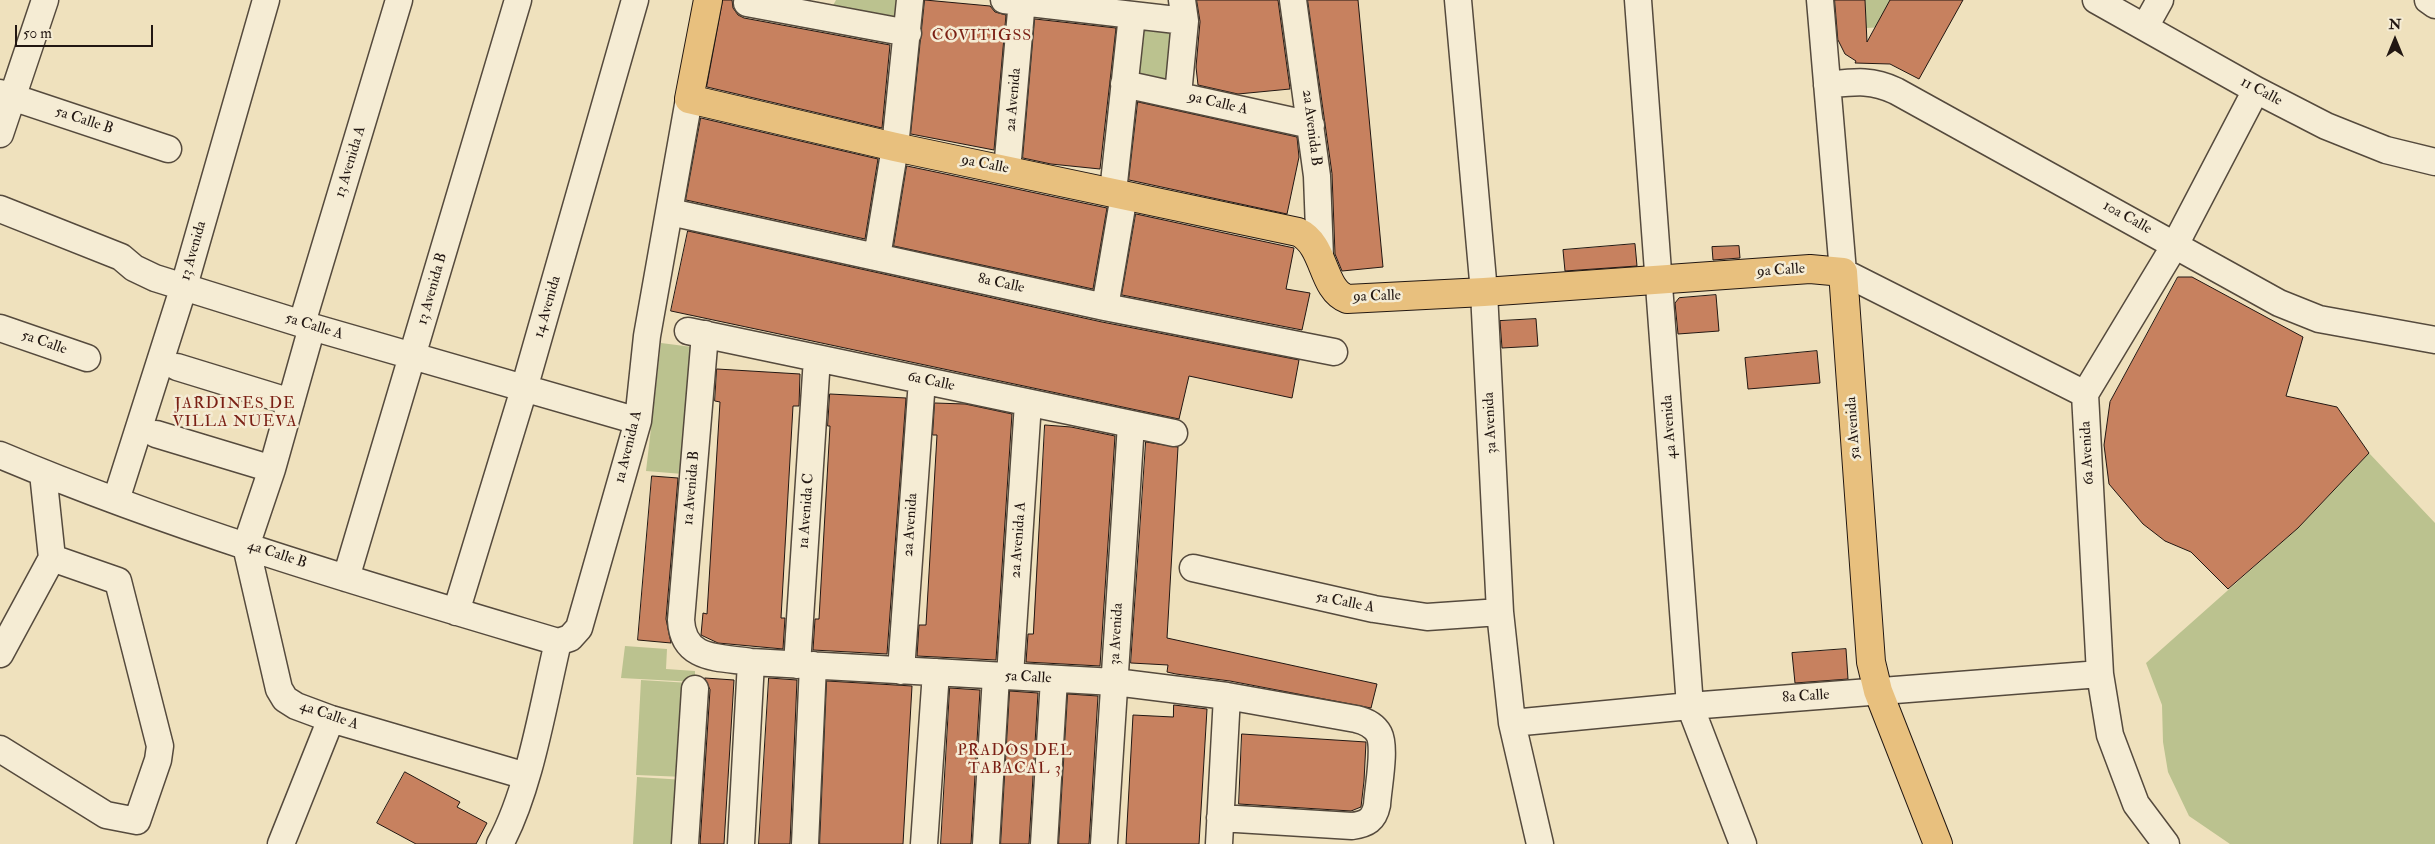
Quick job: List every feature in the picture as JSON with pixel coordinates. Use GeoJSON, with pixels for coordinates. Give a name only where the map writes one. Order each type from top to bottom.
{"type":"FeatureCollection","features":[{"type":"Feature","properties":{"kind":"main road","name":"1a Avenida A"},"geometry":{"type":"LineString","coordinates":[[689,99],[708,0]]}},
{"type":"Feature","properties":{"kind":"main road","name":"9a Calle"},"geometry":{"type":"LineString","coordinates":[[689,99],[895,147],[1298,232],[1310,241],[1320,257],[1336,292],[1346,299],[1484,292],[1810,268],[1843,272]]}},
{"type":"Feature","properties":{"kind":"main road","name":"5a Avenida"},"geometry":{"type":"LineString","coordinates":[[1843,272],[1871,662],[1878,691],[1938,844]]}},
{"type":"Feature","properties":{"kind":"street"},"geometry":{"type":"LineString","coordinates":[[0,134],[6,95],[45,0]]}},
{"type":"Feature","properties":{"kind":"street","name":"13 Avenida"},"geometry":{"type":"LineString","coordinates":[[116,500],[184,286],[266,0]]}},
{"type":"Feature","properties":{"kind":"street","name":"13 Avenida A"},"geometry":{"type":"LineString","coordinates":[[246,546],[272,469],[291,402],[307,325],[399,0]]}},
{"type":"Feature","properties":{"kind":"street","name":"13 Avenida B"},"geometry":{"type":"LineString","coordinates":[[346,578],[518,0]]}},
{"type":"Feature","properties":{"kind":"street","name":"14 Avenida"},"geometry":{"type":"LineString","coordinates":[[456,612],[524,389],[635,0]]}},
{"type":"Feature","properties":{"kind":"street"},"geometry":{"type":"LineString","coordinates":[[876,257],[895,147],[910,0]]}},
{"type":"Feature","properties":{"kind":"street","name":"2a Avenida B"},"geometry":{"type":"LineString","coordinates":[[1293,0],[1317,176],[1320,257]]}},
{"type":"Feature","properties":{"kind":"street","name":"3a Avenida"},"geometry":{"type":"LineString","coordinates":[[1458,0],[1484,292],[1500,612],[1512,723],[1540,844]]}},
{"type":"Feature","properties":{"kind":"street","name":"4a Avenida"},"geometry":{"type":"LineString","coordinates":[[1638,0],[1690,706],[1743,844]]}},
{"type":"Feature","properties":{"kind":"street","name":"5a Avenida"},"geometry":{"type":"LineString","coordinates":[[1820,0],[1843,272]]}},
{"type":"Feature","properties":{"kind":"street","name":"11 Calle"},"geometry":{"type":"LineString","coordinates":[[2096,0],[2256,90],[2326,126],[2386,150],[2435,162]]}},
{"type":"Feature","properties":{"kind":"street"},"geometry":{"type":"LineString","coordinates":[[2145,27],[2160,0]]}},
{"type":"Feature","properties":{"kind":"street"},"geometry":{"type":"LineString","coordinates":[[2428,0],[2435,5]]}},
{"type":"Feature","properties":{"kind":"street"},"geometry":{"type":"LineString","coordinates":[[1016,1],[1132,15],[1184,11],[1178,95]]}},
{"type":"Feature","properties":{"kind":"street","name":"2a Avenida"},"geometry":{"type":"LineString","coordinates":[[1007,170],[1016,1]]}},
{"type":"Feature","properties":{"kind":"street"},"geometry":{"type":"LineString","coordinates":[[748,3],[820,8],[908,34]]}},
{"type":"Feature","properties":{"kind":"street"},"geometry":{"type":"LineString","coordinates":[[1105,307],[1118,193],[1124,84],[1132,15]]}},
{"type":"Feature","properties":{"kind":"street","name":"10a Calle"},"geometry":{"type":"LineString","coordinates":[[1827,85],[1866,81],[1891,88],[2279,303],[2318,319],[2435,340]]}},
{"type":"Feature","properties":{"kind":"street","name":"9a Calle A"},"geometry":{"type":"LineString","coordinates":[[1124,84],[1311,125]]}},
{"type":"Feature","properties":{"kind":"street"},"geometry":{"type":"LineString","coordinates":[[2084,394],[2175,245],[2256,90]]}},
{"type":"Feature","properties":{"kind":"street","name":"5a Calle B"},"geometry":{"type":"LineString","coordinates":[[6,95],[168,149]]}},
{"type":"Feature","properties":{"kind":"street","name":"1a Avenida A"},"geometry":{"type":"LineString","coordinates":[[558,642],[570,638],[579,628],[638,421],[647,336],[689,99]]}},
{"type":"Feature","properties":{"kind":"street","name":"5a Calle A"},"geometry":{"type":"LineString","coordinates":[[0,209],[121,257],[134,268],[155,278],[307,325],[638,421]]}},
{"type":"Feature","properties":{"kind":"street","name":"8a Calle"},"geometry":{"type":"LineString","coordinates":[[670,212],[1105,307],[1334,352]]}},
{"type":"Feature","properties":{"kind":"street","name":"9a Calle"},"geometry":{"type":"LineString","coordinates":[[1843,272],[2084,394]]}},
{"type":"Feature","properties":{"kind":"street","name":"5a Calle"},"geometry":{"type":"LineString","coordinates":[[0,328],[87,358]]}},
{"type":"Feature","properties":{"kind":"street","name":"6a Calle"},"geometry":{"type":"LineString","coordinates":[[697,333],[1174,433]]}},
{"type":"Feature","properties":{"kind":"street","name":"1a Avenida B"},"geometry":{"type":"LineString","coordinates":[[685,641],[681,620],[697,333]]}},
{"type":"Feature","properties":{"kind":"street","name":"1a Avenida C"},"geometry":{"type":"LineString","coordinates":[[805,844],[805,665],[817,358]]}},
{"type":"Feature","properties":{"kind":"street"},"geometry":{"type":"LineString","coordinates":[[177,367],[291,402]]}},
{"type":"Feature","properties":{"kind":"street","name":"2a Avenida"},"geometry":{"type":"LineString","coordinates":[[901,671],[922,380]]}},
{"type":"Feature","properties":{"kind":"street","name":"6a Avenida"},"geometry":{"type":"LineString","coordinates":[[2084,394],[2100,674],[2110,735],[2136,804],[2166,844]]}},
{"type":"Feature","properties":{"kind":"street","name":"2a Avenida A"},"geometry":{"type":"LineString","coordinates":[[986,844],[1028,403]]}},
{"type":"Feature","properties":{"kind":"street","name":"3a Avenida"},"geometry":{"type":"LineString","coordinates":[[1104,844],[1131,424]]}},
{"type":"Feature","properties":{"kind":"street"},"geometry":{"type":"LineString","coordinates":[[156,434],[272,469]]}},
{"type":"Feature","properties":{"kind":"street","name":"4a Calle B"},"geometry":{"type":"LineString","coordinates":[[0,455],[116,500],[246,546],[558,642]]}},
{"type":"Feature","properties":{"kind":"street"},"geometry":{"type":"LineString","coordinates":[[0,654],[52,558],[44,473]]}},
{"type":"Feature","properties":{"kind":"street","name":"4a Calle A"},"geometry":{"type":"LineString","coordinates":[[246,546],[279,689],[285,698],[296,706],[331,719],[526,776]]}},
{"type":"Feature","properties":{"kind":"street"},"geometry":{"type":"LineString","coordinates":[[0,748],[106,815],[136,821],[158,760],[160,746],[118,582],[52,558]]}},
{"type":"Feature","properties":{"kind":"street","name":"5a Calle A"},"geometry":{"type":"LineString","coordinates":[[1193,568],[1374,609],[1427,617],[1500,612]]}},
{"type":"Feature","properties":{"kind":"street","name":"5a Calle"},"geometry":{"type":"LineString","coordinates":[[685,641],[692,650],[704,655],[751,662],[1115,682],[1227,696],[1356,719],[1366,722],[1379,734],[1381,744],[1377,805],[1375,814],[1370,821],[1352,826],[1220,818]]}},
{"type":"Feature","properties":{"kind":"street"},"geometry":{"type":"LineString","coordinates":[[504,843],[526,776],[558,642]]}},
{"type":"Feature","properties":{"kind":"street"},"geometry":{"type":"LineString","coordinates":[[741,844],[751,662]]}},
{"type":"Feature","properties":{"kind":"street"},"geometry":{"type":"LineString","coordinates":[[924,844],[936,672]]}},
{"type":"Feature","properties":{"kind":"street","name":"8a Calle"},"geometry":{"type":"LineString","coordinates":[[1512,723],[1690,706],[2100,674]]}},
{"type":"Feature","properties":{"kind":"street"},"geometry":{"type":"LineString","coordinates":[[1044,844],[1054,679]]}},
{"type":"Feature","properties":{"kind":"street"},"geometry":{"type":"LineString","coordinates":[[686,844],[695,689]]}},
{"type":"Feature","properties":{"kind":"street"},"geometry":{"type":"LineString","coordinates":[[1219,844],[1227,696]]}},
{"type":"Feature","properties":{"kind":"street"},"geometry":{"type":"LineString","coordinates":[[282,844],[331,719]]}},
{"type":"Feature","properties":{"kind":"green space"},"geometry":{"type":"Polygon","coordinates":[[[836,0],[900,0],[898,24],[830,11],[836,0]]]}},
{"type":"Feature","properties":{"kind":"green space"},"geometry":{"type":"Polygon","coordinates":[[[1865,0],[1890,0],[1887,27],[1866,28],[1865,0]]]}},
{"type":"Feature","properties":{"kind":"green space"},"geometry":{"type":"Polygon","coordinates":[[[1139,25],[1176,30],[1168,83],[1132,78],[1139,25]]]}},
{"type":"Feature","properties":{"kind":"green space"},"geometry":{"type":"Polygon","coordinates":[[[661,343],[692,347],[683,474],[646,471],[661,343]]]}},
{"type":"Feature","properties":{"kind":"green space"},"geometry":{"type":"Polygon","coordinates":[[[2369,453],[2435,523],[2435,844],[2230,844],[2189,816],[2168,772],[2163,742],[2162,705],[2146,663],[2298,528],[2369,453]]]}},
{"type":"Feature","properties":{"kind":"green space"},"geometry":{"type":"Polygon","coordinates":[[[625,646],[667,649],[666,669],[695,671],[695,682],[621,678],[625,646]]]}},
{"type":"Feature","properties":{"kind":"green space"},"geometry":{"type":"Polygon","coordinates":[[[641,680],[690,683],[685,777],[636,775],[641,680]]]}},
{"type":"Feature","properties":{"kind":"green space"},"geometry":{"type":"Polygon","coordinates":[[[637,777],[685,780],[682,844],[633,844],[637,777]]]}},
{"type":"Feature","properties":{"kind":"building"},"geometry":{"type":"Polygon","coordinates":[[[723,0],[732,0],[733,8],[738,15],[744,18],[890,45],[882,128],[707,87],[723,0]]]}},
{"type":"Feature","properties":{"kind":"building"},"geometry":{"type":"Polygon","coordinates":[[[925,0],[990,6],[995,12],[1006,15],[994,150],[911,134],[925,0]]]}},
{"type":"Feature","properties":{"kind":"building"},"geometry":{"type":"Polygon","coordinates":[[[1197,0],[1278,0],[1290,89],[1238,94],[1198,85],[1196,67],[1200,22],[1197,0]]]}},
{"type":"Feature","properties":{"kind":"building"},"geometry":{"type":"Polygon","coordinates":[[[1308,0],[1358,0],[1383,267],[1342,271],[1335,254],[1332,174],[1308,0]]]}},
{"type":"Feature","properties":{"kind":"building"},"geometry":{"type":"Polygon","coordinates":[[[1835,0],[1865,0],[1867,42],[1890,0],[1963,0],[1919,79],[1890,64],[1855,63],[1856,61],[1845,54],[1838,40],[1835,0]]]}},
{"type":"Feature","properties":{"kind":"building"},"geometry":{"type":"Polygon","coordinates":[[[1035,19],[1116,28],[1100,169],[1051,164],[1023,158],[1035,19]]]}},
{"type":"Feature","properties":{"kind":"building"},"geometry":{"type":"Polygon","coordinates":[[[1138,102],[1297,137],[1299,157],[1287,214],[1129,180],[1138,102]]]}},
{"type":"Feature","properties":{"kind":"building"},"geometry":{"type":"Polygon","coordinates":[[[701,118],[878,159],[865,239],[686,200],[701,118]]]}},
{"type":"Feature","properties":{"kind":"building"},"geometry":{"type":"Polygon","coordinates":[[[907,166],[1107,208],[1093,289],[894,246],[907,166]]]}},
{"type":"Feature","properties":{"kind":"building"},"geometry":{"type":"Polygon","coordinates":[[[1136,214],[1294,248],[1286,289],[1310,293],[1302,330],[1122,295],[1136,214]]]}},
{"type":"Feature","properties":{"kind":"building"},"geometry":{"type":"Polygon","coordinates":[[[688,231],[1102,322],[1299,360],[1292,398],[1189,376],[1179,419],[671,311],[688,231]]]}},
{"type":"Feature","properties":{"kind":"building"},"geometry":{"type":"Polygon","coordinates":[[[1635,244],[1637,266],[1565,271],[1563,250],[1635,244]]]}},
{"type":"Feature","properties":{"kind":"building"},"geometry":{"type":"Polygon","coordinates":[[[1739,246],[1740,258],[1713,260],[1712,247],[1739,246]]]}},
{"type":"Feature","properties":{"kind":"building"},"geometry":{"type":"Polygon","coordinates":[[[2178,277],[2192,277],[2303,337],[2286,396],[2337,407],[2369,453],[2298,528],[2228,589],[2191,552],[2165,541],[2143,524],[2109,484],[2104,445],[2110,402],[2178,277]]]}},
{"type":"Feature","properties":{"kind":"building"},"geometry":{"type":"Polygon","coordinates":[[[1716,295],[1719,331],[1678,334],[1675,303],[1679,298],[1716,295]]]}},
{"type":"Feature","properties":{"kind":"building"},"geometry":{"type":"Polygon","coordinates":[[[1536,319],[1538,346],[1502,348],[1500,321],[1536,319]]]}},
{"type":"Feature","properties":{"kind":"building"},"geometry":{"type":"Polygon","coordinates":[[[1817,351],[1820,383],[1748,389],[1745,358],[1817,351]]]}},
{"type":"Feature","properties":{"kind":"building"},"geometry":{"type":"Polygon","coordinates":[[[717,369],[800,374],[799,406],[793,406],[781,618],[785,618],[783,649],[718,643],[701,635],[703,613],[707,614],[720,402],[715,401],[717,369]]]}},
{"type":"Feature","properties":{"kind":"building"},"geometry":{"type":"Polygon","coordinates":[[[830,394],[906,398],[887,654],[813,650],[815,619],[819,619],[830,426],[828,426],[830,394]]]}},
{"type":"Feature","properties":{"kind":"building"},"geometry":{"type":"Polygon","coordinates":[[[935,403],[965,404],[1012,414],[996,660],[917,656],[919,625],[926,625],[937,435],[933,435],[935,403]]]}},
{"type":"Feature","properties":{"kind":"building"},"geometry":{"type":"Polygon","coordinates":[[[1045,425],[1071,427],[1115,436],[1100,666],[1026,662],[1028,634],[1033,634],[1045,425]]]}},
{"type":"Feature","properties":{"kind":"building"},"geometry":{"type":"Polygon","coordinates":[[[1146,442],[1178,447],[1167,638],[1377,684],[1371,708],[1230,681],[1176,674],[1167,672],[1168,665],[1131,663],[1146,442]]]}},
{"type":"Feature","properties":{"kind":"building"},"geometry":{"type":"Polygon","coordinates":[[[652,476],[678,478],[666,619],[671,643],[638,640],[652,476]]]}},
{"type":"Feature","properties":{"kind":"building"},"geometry":{"type":"Polygon","coordinates":[[[1846,649],[1848,679],[1795,683],[1792,653],[1846,649]]]}},
{"type":"Feature","properties":{"kind":"building"},"geometry":{"type":"Polygon","coordinates":[[[705,678],[734,680],[724,844],[700,844],[710,690],[705,678]]]}},
{"type":"Feature","properties":{"kind":"building"},"geometry":{"type":"Polygon","coordinates":[[[769,678],[797,680],[790,844],[759,844],[769,678]]]}},
{"type":"Feature","properties":{"kind":"building"},"geometry":{"type":"Polygon","coordinates":[[[827,681],[912,686],[903,844],[820,844],[827,681]]]}},
{"type":"Feature","properties":{"kind":"building"},"geometry":{"type":"Polygon","coordinates":[[[950,688],[980,690],[971,844],[941,844],[950,688]]]}},
{"type":"Feature","properties":{"kind":"building"},"geometry":{"type":"Polygon","coordinates":[[[1010,691],[1038,693],[1029,844],[1001,844],[1010,691]]]}},
{"type":"Feature","properties":{"kind":"building"},"geometry":{"type":"Polygon","coordinates":[[[1068,694],[1098,696],[1089,844],[1059,844],[1068,694]]]}},
{"type":"Feature","properties":{"kind":"building"},"geometry":{"type":"Polygon","coordinates":[[[1174,705],[1207,709],[1199,844],[1126,844],[1133,715],[1173,717],[1174,705]]]}},
{"type":"Feature","properties":{"kind":"building"},"geometry":{"type":"Polygon","coordinates":[[[1242,734],[1366,742],[1361,807],[1351,811],[1239,804],[1242,734]]]}},
{"type":"Feature","properties":{"kind":"building"},"geometry":{"type":"Polygon","coordinates":[[[405,772],[460,802],[457,807],[487,823],[476,844],[416,844],[377,823],[405,772]]]}},
{"type":"Feature","properties":{"kind":"district","name":"COVITIGSS"},"geometry":{"type":"Point","coordinates":[982,37]}},
{"type":"Feature","properties":{"kind":"district","name":"JARDINES DE VILLA NUEVA"},"geometry":{"type":"Point","coordinates":[235,414]}},
{"type":"Feature","properties":{"kind":"district","name":"PRADOS DEL TABACAL 3"},"geometry":{"type":"Point","coordinates":[1015,761]}}]}
